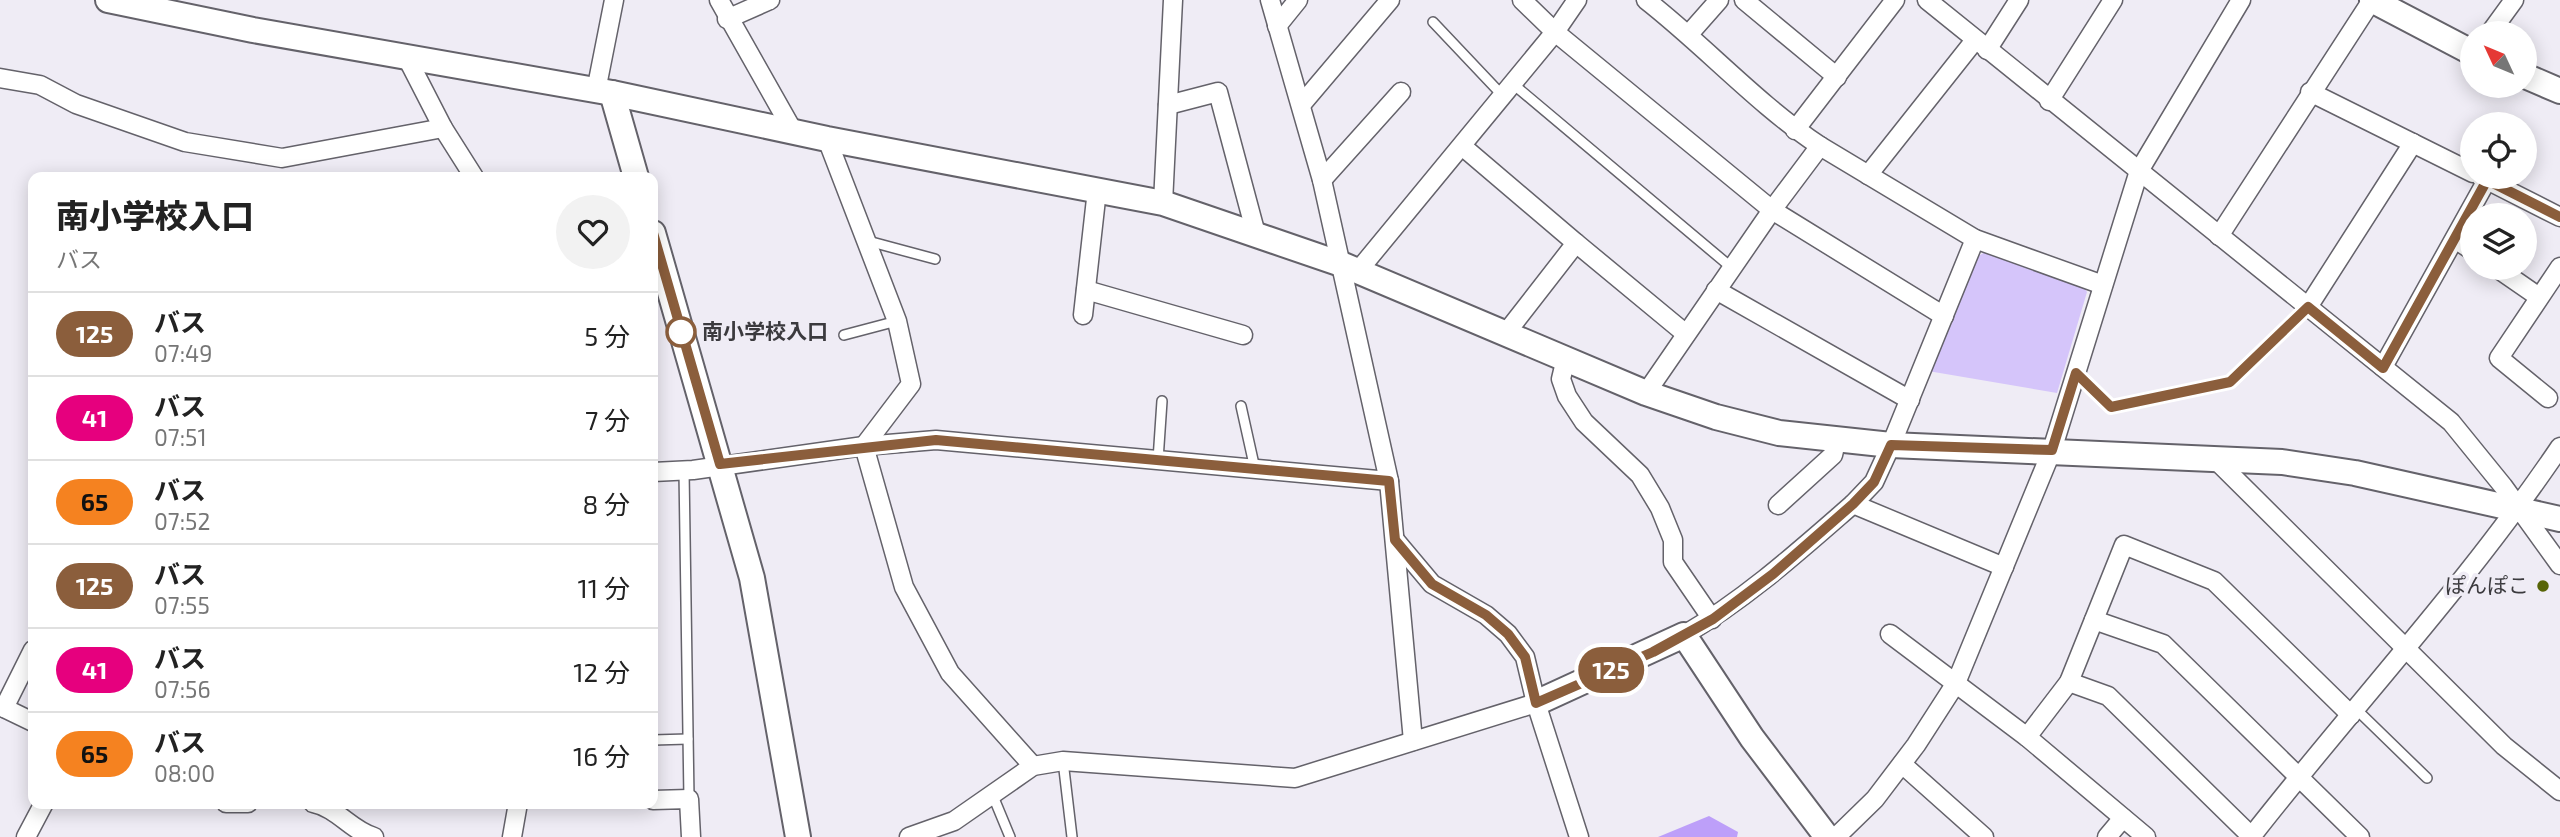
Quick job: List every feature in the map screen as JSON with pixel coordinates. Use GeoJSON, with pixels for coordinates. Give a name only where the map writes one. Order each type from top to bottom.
{"type":"FeatureCollection","features":[{"type":"Feature","properties":{"kind":"street"},"geometry":{"type":"LineString","coordinates":[[614,0],[604,92],[634,172]]}},
{"type":"Feature","properties":{"kind":"street"},"geometry":{"type":"LineString","coordinates":[[719,0],[727,19],[793,131]]}},
{"type":"Feature","properties":{"kind":"street"},"geometry":{"type":"LineString","coordinates":[[727,19],[770,0]]}},
{"type":"Feature","properties":{"kind":"street"},"geometry":{"type":"LineString","coordinates":[[1164,203],[1172,0]]}},
{"type":"Feature","properties":{"kind":"street"},"geometry":{"type":"LineString","coordinates":[[1270,0],[1349,267],[1389,481],[1413,741]]}},
{"type":"Feature","properties":{"kind":"street"},"geometry":{"type":"LineString","coordinates":[[1277,26],[1298,0]]}},
{"type":"Feature","properties":{"kind":"street"},"geometry":{"type":"LineString","coordinates":[[1301,105],[1390,0]]}},
{"type":"Feature","properties":{"kind":"street"},"geometry":{"type":"LineString","coordinates":[[1522,0],[1555,32],[1772,210],[1944,316]]}},
{"type":"Feature","properties":{"kind":"street"},"geometry":{"type":"LineString","coordinates":[[1349,267],[1462,146],[1555,32],[1577,0]]}},
{"type":"Feature","properties":{"kind":"street"},"geometry":{"type":"LineString","coordinates":[[1646,0],[1689,34],[1795,130],[1820,146],[1975,239],[2103,285]]}},
{"type":"Feature","properties":{"kind":"street"},"geometry":{"type":"LineString","coordinates":[[1689,34],[1719,0]]}},
{"type":"Feature","properties":{"kind":"street"},"geometry":{"type":"LineString","coordinates":[[1744,0],[1837,77]]}},
{"type":"Feature","properties":{"kind":"street"},"geometry":{"type":"LineString","coordinates":[[1795,130],[1895,0]]}},
{"type":"Feature","properties":{"kind":"street"},"geometry":{"type":"LineString","coordinates":[[1927,0],[2049,101],[2451,422],[2503,486],[2560,565]]}},
{"type":"Feature","properties":{"kind":"street"},"geometry":{"type":"LineString","coordinates":[[1868,175],[2019,0]]}},
{"type":"Feature","properties":{"kind":"street"},"geometry":{"type":"LineString","coordinates":[[2049,101],[2113,0]]}},
{"type":"Feature","properties":{"kind":"street"},"geometry":{"type":"LineString","coordinates":[[1836,837],[1875,799],[1956,683],[2052,450],[2138,171],[2241,0]]}},
{"type":"Feature","properties":{"kind":"street"},"geometry":{"type":"LineString","coordinates":[[2219,236],[2372,0],[2460,46]]}},
{"type":"Feature","properties":{"kind":"street"},"geometry":{"type":"LineString","coordinates":[[2499,21],[2514,0]]}},
{"type":"Feature","properties":{"kind":"street"},"geometry":{"type":"LineString","coordinates":[[115,1],[253,30],[604,92],[827,139],[1164,203],[1349,267],[1646,393],[1716,417],[1779,433],[1836,442],[2283,462],[2355,473],[2560,519]]}},
{"type":"Feature","properties":{"kind":"street"},"geometry":{"type":"LineString","coordinates":[[406,56],[443,128],[471,172]]}},
{"type":"Feature","properties":{"kind":"street"},"geometry":{"type":"LineString","coordinates":[[0,78],[40,85],[76,104],[185,142],[282,158],[443,128]]}},
{"type":"Feature","properties":{"kind":"street"},"geometry":{"type":"LineString","coordinates":[[2538,82],[2560,91]]}},
{"type":"Feature","properties":{"kind":"street"},"geometry":{"type":"LineString","coordinates":[[1168,105],[1218,92],[1256,234]]}},
{"type":"Feature","properties":{"kind":"street"},"geometry":{"type":"LineString","coordinates":[[1322,180],[1401,92]]}},
{"type":"Feature","properties":{"kind":"street"},"geometry":{"type":"LineString","coordinates":[[2310,92],[2460,167]]}},
{"type":"Feature","properties":{"kind":"street"},"geometry":{"type":"LineString","coordinates":[[827,139],[897,321],[911,384],[864,446]]}},
{"type":"Feature","properties":{"kind":"street"},"geometry":{"type":"LineString","coordinates":[[2308,307],[2413,143]]}},
{"type":"Feature","properties":{"kind":"street"},"geometry":{"type":"LineString","coordinates":[[1462,146],[1686,334]]}},
{"type":"Feature","properties":{"kind":"street"},"geometry":{"type":"LineString","coordinates":[[1646,393],[1772,210],[1820,146]]}},
{"type":"Feature","properties":{"kind":"street"},"geometry":{"type":"LineString","coordinates":[[2383,368],[2455,239],[2475,189]]}},
{"type":"Feature","properties":{"kind":"street"},"geometry":{"type":"LineString","coordinates":[[2504,189],[2560,217]]}},
{"type":"Feature","properties":{"kind":"street"},"geometry":{"type":"LineString","coordinates":[[1083,315],[1097,190]]}},
{"type":"Feature","properties":{"kind":"street"},"geometry":{"type":"LineString","coordinates":[[909,837],[954,821],[1032,766],[1063,761],[1295,778],[1536,703],[1713,619],[1773,574],[1853,504],[1874,482],[1975,239]]}},
{"type":"Feature","properties":{"kind":"street"},"geometry":{"type":"LineString","coordinates":[[2455,239],[2460,242]]}},
{"type":"Feature","properties":{"kind":"street"},"geometry":{"type":"LineString","coordinates":[[1506,333],[1576,243]]}},
{"type":"Feature","properties":{"kind":"street"},"geometry":{"type":"LineString","coordinates":[[658,250],[752,578],[798,837]]}},
{"type":"Feature","properties":{"kind":"street"},"geometry":{"type":"LineString","coordinates":[[2548,398],[2499,358],[2560,267]]}},
{"type":"Feature","properties":{"kind":"street"},"geometry":{"type":"LineString","coordinates":[[2515,280],[2539,296]]}},
{"type":"Feature","properties":{"kind":"street"},"geometry":{"type":"LineString","coordinates":[[1086,290],[1242,335]]}},
{"type":"Feature","properties":{"kind":"street"},"geometry":{"type":"LineString","coordinates":[[1716,290],[1910,400]]}},
{"type":"Feature","properties":{"kind":"street"},"geometry":{"type":"LineString","coordinates":[[1566,359],[1561,379],[1567,396],[1584,422],[1610,443],[1640,475],[1660,508],[1673,540],[1673,562],[1713,619]]}},
{"type":"Feature","properties":{"kind":"street"},"geometry":{"type":"LineString","coordinates":[[658,472],[684,471],[864,446],[936,440],[1389,481]]}},
{"type":"Feature","properties":{"kind":"street"},"geometry":{"type":"LineString","coordinates":[[1778,505],[1833,455],[1836,442]]}},
{"type":"Feature","properties":{"kind":"street"},"geometry":{"type":"LineString","coordinates":[[864,446],[904,587],[950,673],[1032,766]]}},
{"type":"Feature","properties":{"kind":"street"},"geometry":{"type":"LineString","coordinates":[[2069,682],[2109,696],[2251,836],[2408,650],[2518,509],[2560,447]]}},
{"type":"Feature","properties":{"kind":"street"},"geometry":{"type":"LineString","coordinates":[[2214,458],[2504,746],[2560,792]]}},
{"type":"Feature","properties":{"kind":"street"},"geometry":{"type":"LineString","coordinates":[[1853,504],[2004,567]]}},
{"type":"Feature","properties":{"kind":"street"},"geometry":{"type":"LineString","coordinates":[[1395,540],[1432,584],[1486,615],[1508,634],[1525,657],[1536,703],[1579,837]]}},
{"type":"Feature","properties":{"kind":"street"},"geometry":{"type":"LineString","coordinates":[[2027,737],[2069,682],[2124,545],[2214,581],[2353,712]]}},
{"type":"Feature","properties":{"kind":"street"},"geometry":{"type":"LineString","coordinates":[[2094,620],[2163,644],[2300,775],[2360,837]]}},
{"type":"Feature","properties":{"kind":"street"},"geometry":{"type":"LineString","coordinates":[[1890,634],[2027,737],[2146,837]]}},
{"type":"Feature","properties":{"kind":"street"},"geometry":{"type":"LineString","coordinates":[[1684,635],[1752,738],[1828,837]]}},
{"type":"Feature","properties":{"kind":"street"},"geometry":{"type":"LineString","coordinates":[[28,659],[2,707],[28,720]]}},
{"type":"Feature","properties":{"kind":"street"},"geometry":{"type":"LineString","coordinates":[[1902,764],[1984,837]]}},
{"type":"Feature","properties":{"kind":"street"},"geometry":{"type":"LineString","coordinates":[[658,800],[689,799],[691,837]]}},
{"type":"Feature","properties":{"kind":"street"},"geometry":{"type":"LineString","coordinates":[[26,837],[41,809]]}},
{"type":"Feature","properties":{"kind":"street"},"geometry":{"type":"LineString","coordinates":[[332,809],[360,833],[374,837]]}},
{"type":"Feature","properties":{"kind":"street"},"geometry":{"type":"LineString","coordinates":[[512,837],[518,809]]}},
{"type":"Feature","properties":{"kind":"street"},"geometry":{"type":"LineString","coordinates":[[2107,837],[2123,818]]}},
{"type":"Feature","properties":{"kind":"lane"},"geometry":{"type":"LineString","coordinates":[[1433,22],[1508,90],[1732,268]]}},
{"type":"Feature","properties":{"kind":"lane"},"geometry":{"type":"LineString","coordinates":[[868,241],[935,259]]}},
{"type":"Feature","properties":{"kind":"lane"},"geometry":{"type":"LineString","coordinates":[[2076,373],[2111,407],[2230,382],[2308,307]]}},
{"type":"Feature","properties":{"kind":"lane"},"geometry":{"type":"LineString","coordinates":[[844,335],[897,321]]}},
{"type":"Feature","properties":{"kind":"lane"},"geometry":{"type":"LineString","coordinates":[[1158,460],[1162,401]]}},
{"type":"Feature","properties":{"kind":"lane"},"geometry":{"type":"LineString","coordinates":[[1241,406],[1255,469]]}},
{"type":"Feature","properties":{"kind":"lane"},"geometry":{"type":"LineString","coordinates":[[684,471],[689,799]]}},
{"type":"Feature","properties":{"kind":"lane"},"geometry":{"type":"LineString","coordinates":[[2353,712],[2427,778]]}},
{"type":"Feature","properties":{"kind":"lane"},"geometry":{"type":"LineString","coordinates":[[658,740],[688,739]]}},
{"type":"Feature","properties":{"kind":"lane"},"geometry":{"type":"LineString","coordinates":[[1063,761],[1072,837]]}},
{"type":"Feature","properties":{"kind":"lane"},"geometry":{"type":"LineString","coordinates":[[993,796],[1010,837]]}},
{"type":"Feature","properties":{"kind":"shaded area"},"geometry":{"type":"Polygon","coordinates":[[[1985,252],[2081,283],[2087,292],[2057,393],[1928,371],[1977,257],[1985,252]]]}},
{"type":"Feature","properties":{"kind":"shaded area"},"geometry":{"type":"Polygon","coordinates":[[[1709,816],[1738,832],[1737,837],[1658,837],[1709,816]]]}},
{"type":"Feature","properties":{"kind":"bus line","name":"125"},"geometry":{"type":"LineString","coordinates":[[658,250],[720,464],[936,440],[1389,481],[1395,540],[1432,584],[1486,615],[1508,634],[1525,657],[1536,703],[1653,652],[1713,619],[1773,574],[1853,504],[1874,482],[1891,445],[2052,450],[2076,373],[2111,407],[2230,382],[2308,307],[2383,368],[2487,180],[2560,217]]}},
{"type":"Feature","properties":{"kind":"place","name":"南小学校入口"},"geometry":{"type":"Point","coordinates":[681,332]}},
{"type":"Feature","properties":{"kind":"place","name":"ぽんぽこ"},"geometry":{"type":"Point","coordinates":[2543,586]}}]}
